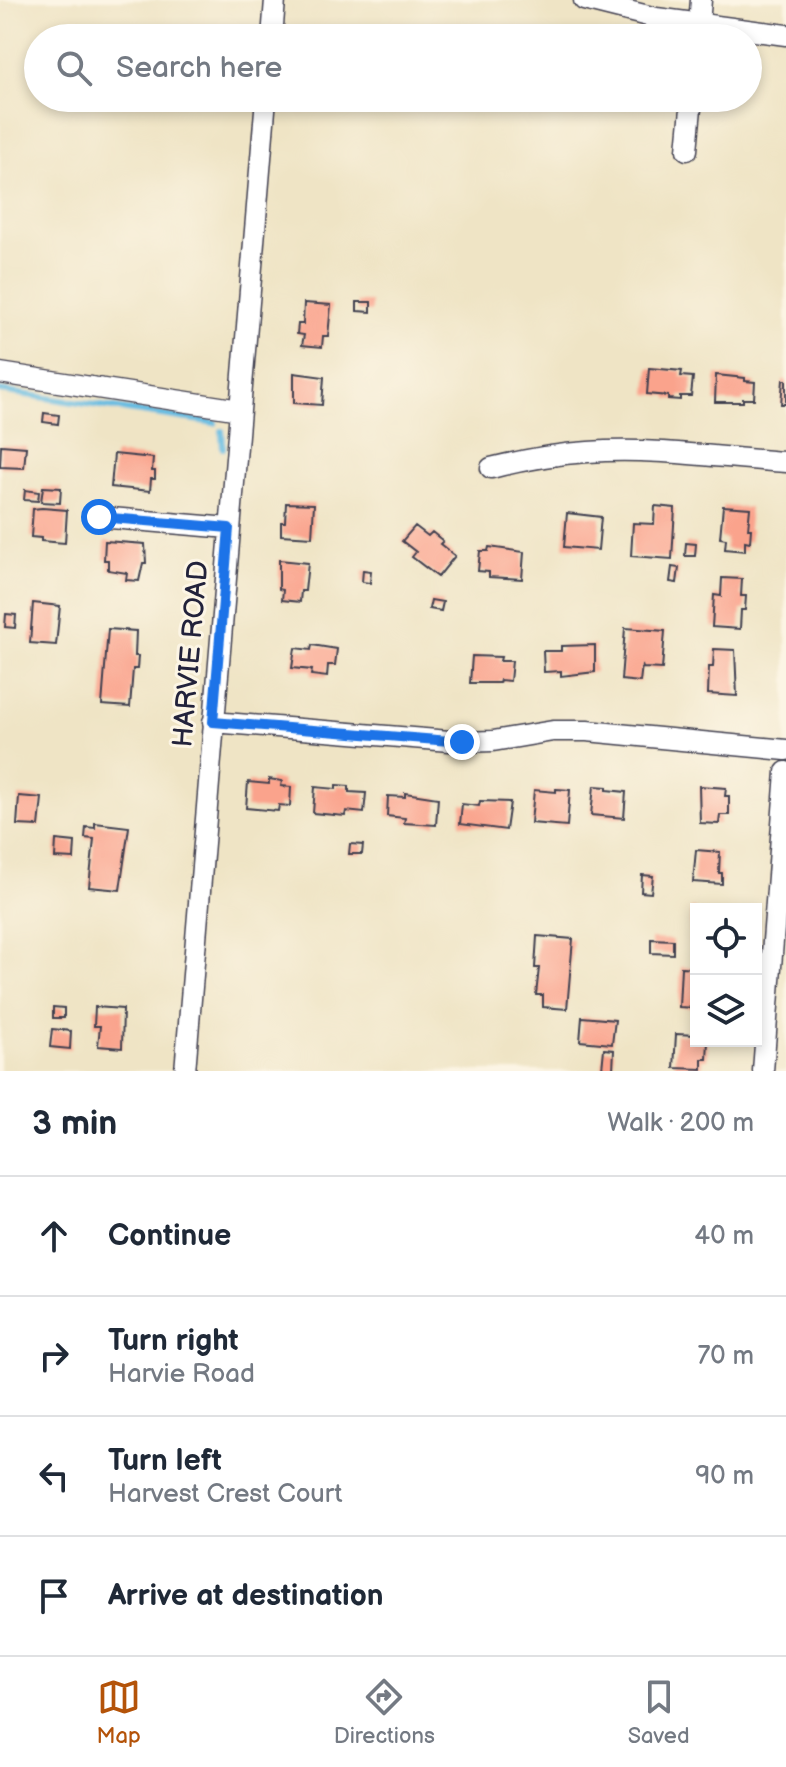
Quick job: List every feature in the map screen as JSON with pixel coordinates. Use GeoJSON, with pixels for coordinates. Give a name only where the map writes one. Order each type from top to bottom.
{"type":"FeatureCollection","features":[{"type":"Feature","properties":{"kind":"street"},"geometry":{"type":"LineString","coordinates":[[273,24],[275,0]]}},
{"type":"Feature","properties":{"kind":"street"},"geometry":{"type":"LineString","coordinates":[[584,0],[672,24]]}},
{"type":"Feature","properties":{"kind":"street"},"geometry":{"type":"LineString","coordinates":[[699,24],[701,0]]}},
{"type":"Feature","properties":{"kind":"street"},"geometry":{"type":"LineString","coordinates":[[762,34],[786,35]]}},
{"type":"Feature","properties":{"kind":"street","name":"HARVIE ROAD"},"geometry":{"type":"LineString","coordinates":[[185,1071],[265,112]]}},
{"type":"Feature","properties":{"kind":"street"},"geometry":{"type":"LineString","coordinates":[[687,150],[691,112]]}},
{"type":"Feature","properties":{"kind":"street"},"geometry":{"type":"LineString","coordinates":[[0,373],[240,410]]}},
{"type":"Feature","properties":{"kind":"street"},"geometry":{"type":"LineString","coordinates":[[491,468],[527,459],[590,452],[637,451],[786,462]]}},
{"type":"Feature","properties":{"kind":"street"},"geometry":{"type":"LineString","coordinates":[[99,517],[229,528]]}},
{"type":"Feature","properties":{"kind":"street"},"geometry":{"type":"LineString","coordinates":[[213,722],[462,742],[493,741],[553,731],[587,731],[786,750]]}},
{"type":"Feature","properties":{"kind":"street"},"geometry":{"type":"LineString","coordinates":[[763,1071],[777,1023],[786,772]]}},
{"type":"Feature","properties":{"kind":"building"},"geometry":{"type":"Polygon","coordinates":[[[357,302],[371,302],[371,312],[357,311],[357,302]]]}},
{"type":"Feature","properties":{"kind":"building"},"geometry":{"type":"Polygon","coordinates":[[[304,303],[331,305],[328,336],[323,336],[322,347],[302,345],[304,335],[297,334],[298,324],[303,324],[304,303]]]}},
{"type":"Feature","properties":{"kind":"building"},"geometry":{"type":"Polygon","coordinates":[[[649,368],[682,371],[681,376],[693,377],[691,396],[680,396],[680,400],[647,394],[649,368]]]}},
{"type":"Feature","properties":{"kind":"building"},"geometry":{"type":"Polygon","coordinates":[[[294,373],[324,377],[322,405],[294,403],[294,373]]]}},
{"type":"Feature","properties":{"kind":"building"},"geometry":{"type":"Polygon","coordinates":[[[716,375],[755,382],[754,399],[715,402],[716,375]]]}},
{"type":"Feature","properties":{"kind":"building"},"geometry":{"type":"Polygon","coordinates":[[[783,380],[786,380],[786,404],[781,404],[783,380]]]}},
{"type":"Feature","properties":{"kind":"building"},"geometry":{"type":"Polygon","coordinates":[[[44,413],[59,415],[58,424],[43,422],[44,413]]]}},
{"type":"Feature","properties":{"kind":"building"},"geometry":{"type":"Polygon","coordinates":[[[1,445],[26,447],[24,468],[0,467],[1,445]]]}},
{"type":"Feature","properties":{"kind":"building"},"geometry":{"type":"Polygon","coordinates":[[[114,454],[153,458],[155,479],[151,479],[150,491],[111,487],[114,454]]]}},
{"type":"Feature","properties":{"kind":"building"},"geometry":{"type":"Polygon","coordinates":[[[43,487],[61,488],[60,503],[41,502],[43,487]]]}},
{"type":"Feature","properties":{"kind":"building"},"geometry":{"type":"Polygon","coordinates":[[[25,490],[39,492],[38,501],[24,500],[25,490]]]}},
{"type":"Feature","properties":{"kind":"building"},"geometry":{"type":"Polygon","coordinates":[[[286,503],[314,504],[312,537],[281,535],[286,503]]]}},
{"type":"Feature","properties":{"kind":"building"},"geometry":{"type":"Polygon","coordinates":[[[655,506],[675,508],[672,559],[631,556],[633,523],[654,524],[655,506]]]}},
{"type":"Feature","properties":{"kind":"building"},"geometry":{"type":"Polygon","coordinates":[[[723,506],[750,508],[750,542],[745,541],[745,551],[725,549],[726,539],[720,538],[723,506]]]}},
{"type":"Feature","properties":{"kind":"building"},"geometry":{"type":"Polygon","coordinates":[[[33,509],[67,510],[65,543],[31,537],[33,509]]]}},
{"type":"Feature","properties":{"kind":"building"},"geometry":{"type":"Polygon","coordinates":[[[567,513],[601,517],[598,550],[564,547],[567,513]]]}},
{"type":"Feature","properties":{"kind":"building"},"geometry":{"type":"Polygon","coordinates":[[[415,526],[428,536],[432,532],[443,541],[440,544],[455,556],[438,577],[412,557],[416,552],[402,541],[415,526]]]}},
{"type":"Feature","properties":{"kind":"building"},"geometry":{"type":"Polygon","coordinates":[[[105,541],[145,544],[146,563],[143,563],[139,581],[126,580],[127,573],[108,570],[108,560],[104,560],[105,541]]]}},
{"type":"Feature","properties":{"kind":"building"},"geometry":{"type":"Polygon","coordinates":[[[686,543],[696,544],[695,556],[685,556],[686,543]]]}},
{"type":"Feature","properties":{"kind":"building"},"geometry":{"type":"Polygon","coordinates":[[[489,547],[524,552],[522,579],[489,577],[489,572],[478,571],[480,551],[488,551],[489,547]]]}},
{"type":"Feature","properties":{"kind":"building"},"geometry":{"type":"Polygon","coordinates":[[[279,560],[308,563],[305,591],[301,591],[300,602],[282,600],[279,560]]]}},
{"type":"Feature","properties":{"kind":"building"},"geometry":{"type":"Polygon","coordinates":[[[672,567],[679,568],[677,583],[670,582],[672,567]]]}},
{"type":"Feature","properties":{"kind":"building"},"geometry":{"type":"Polygon","coordinates":[[[363,570],[371,571],[370,583],[362,582],[363,570]]]}},
{"type":"Feature","properties":{"kind":"building"},"geometry":{"type":"Polygon","coordinates":[[[722,578],[742,579],[741,596],[746,596],[745,610],[741,610],[740,629],[712,627],[714,595],[721,596],[722,578]]]}},
{"type":"Feature","properties":{"kind":"building"},"geometry":{"type":"Polygon","coordinates":[[[431,600],[443,602],[441,611],[429,609],[431,600]]]}},
{"type":"Feature","properties":{"kind":"building"},"geometry":{"type":"Polygon","coordinates":[[[33,603],[60,606],[56,645],[30,643],[33,603]]]}},
{"type":"Feature","properties":{"kind":"building"},"geometry":{"type":"Polygon","coordinates":[[[6,614],[16,615],[15,628],[5,627],[6,614]]]}},
{"type":"Feature","properties":{"kind":"building"},"geometry":{"type":"Polygon","coordinates":[[[625,628],[665,631],[662,669],[643,668],[642,665],[640,682],[621,680],[625,628]]]}},
{"type":"Feature","properties":{"kind":"building"},"geometry":{"type":"Polygon","coordinates":[[[108,629],[136,631],[137,669],[133,669],[130,707],[102,705],[108,629]]]}},
{"type":"Feature","properties":{"kind":"building"},"geometry":{"type":"Polygon","coordinates":[[[312,645],[337,649],[335,665],[328,665],[327,677],[311,675],[312,670],[292,668],[295,648],[311,650],[312,645]]]}},
{"type":"Feature","properties":{"kind":"building"},"geometry":{"type":"Polygon","coordinates":[[[595,645],[595,672],[561,676],[561,671],[544,672],[543,651],[561,651],[561,646],[595,645]]]}},
{"type":"Feature","properties":{"kind":"building"},"geometry":{"type":"Polygon","coordinates":[[[714,649],[735,650],[737,696],[708,694],[709,667],[713,667],[714,649]]]}},
{"type":"Feature","properties":{"kind":"building"},"geometry":{"type":"Polygon","coordinates":[[[472,656],[501,657],[500,661],[512,661],[510,681],[470,683],[472,656]]]}},
{"type":"Feature","properties":{"kind":"building"},"geometry":{"type":"Polygon","coordinates":[[[269,779],[282,781],[281,786],[291,787],[290,806],[279,805],[278,811],[246,808],[248,782],[269,784],[269,779]]]}},
{"type":"Feature","properties":{"kind":"building"},"geometry":{"type":"Polygon","coordinates":[[[336,785],[349,786],[349,792],[366,793],[364,813],[346,811],[345,816],[313,813],[315,787],[336,789],[336,785]]]}},
{"type":"Feature","properties":{"kind":"building"},"geometry":{"type":"Polygon","coordinates":[[[594,786],[626,792],[624,818],[591,815],[594,786]]]}},
{"type":"Feature","properties":{"kind":"building"},"geometry":{"type":"Polygon","coordinates":[[[699,786],[726,788],[729,815],[720,815],[719,824],[700,823],[699,786]]]}},
{"type":"Feature","properties":{"kind":"building"},"geometry":{"type":"Polygon","coordinates":[[[556,789],[570,790],[567,826],[531,823],[534,790],[556,792],[556,789]]]}},
{"type":"Feature","properties":{"kind":"building"},"geometry":{"type":"Polygon","coordinates":[[[405,793],[438,798],[436,825],[404,823],[405,818],[387,816],[388,796],[405,797],[405,793]]]}},
{"type":"Feature","properties":{"kind":"building"},"geometry":{"type":"Polygon","coordinates":[[[19,796],[42,798],[39,826],[17,825],[19,796]]]}},
{"type":"Feature","properties":{"kind":"building"},"geometry":{"type":"Polygon","coordinates":[[[480,801],[510,802],[506,830],[460,824],[462,804],[479,806],[480,801]]]}},
{"type":"Feature","properties":{"kind":"building"},"geometry":{"type":"Polygon","coordinates":[[[95,823],[129,827],[120,890],[89,887],[94,839],[85,838],[86,827],[95,828],[95,823]]]}},
{"type":"Feature","properties":{"kind":"building"},"geometry":{"type":"Polygon","coordinates":[[[56,840],[75,842],[74,859],[55,858],[56,840]]]}},
{"type":"Feature","properties":{"kind":"building"},"geometry":{"type":"Polygon","coordinates":[[[350,844],[363,845],[362,854],[349,854],[350,844]]]}},
{"type":"Feature","properties":{"kind":"building"},"geometry":{"type":"Polygon","coordinates":[[[696,850],[720,852],[722,884],[693,882],[696,850]]]}},
{"type":"Feature","properties":{"kind":"building"},"geometry":{"type":"Polygon","coordinates":[[[642,875],[653,876],[651,893],[641,892],[642,875]]]}},
{"type":"Feature","properties":{"kind":"building"},"geometry":{"type":"Polygon","coordinates":[[[537,936],[573,939],[567,1009],[543,1007],[543,995],[536,995],[539,968],[535,968],[537,936]]]}},
{"type":"Feature","properties":{"kind":"building"},"geometry":{"type":"Polygon","coordinates":[[[651,939],[673,940],[673,954],[651,953],[651,939]]]}},
{"type":"Feature","properties":{"kind":"building"},"geometry":{"type":"Polygon","coordinates":[[[681,967],[690,968],[690,1008],[679,1007],[681,967]]]}},
{"type":"Feature","properties":{"kind":"building"},"geometry":{"type":"Polygon","coordinates":[[[53,1007],[64,1008],[64,1018],[53,1018],[53,1007]]]}},
{"type":"Feature","properties":{"kind":"building"},"geometry":{"type":"Polygon","coordinates":[[[95,1007],[123,1009],[122,1048],[98,1046],[100,1026],[94,1026],[95,1007]]]}},
{"type":"Feature","properties":{"kind":"building"},"geometry":{"type":"Polygon","coordinates":[[[582,1017],[615,1020],[612,1044],[580,1041],[582,1017]]]}},
{"type":"Feature","properties":{"kind":"building"},"geometry":{"type":"Polygon","coordinates":[[[52,1029],[71,1031],[70,1049],[50,1047],[52,1029]]]}},
{"type":"Feature","properties":{"kind":"building"},"geometry":{"type":"Polygon","coordinates":[[[676,1034],[690,1035],[690,1047],[708,1047],[707,1059],[702,1059],[702,1069],[674,1068],[676,1034]]]}},
{"type":"Feature","properties":{"kind":"building"},"geometry":{"type":"Polygon","coordinates":[[[604,1049],[614,1050],[613,1070],[602,1069],[604,1049]]]}},
{"type":"Feature","properties":{"kind":"waterway"},"geometry":{"type":"LineString","coordinates":[[0,391],[215,423]]}},
{"type":"Feature","properties":{"kind":"waterway"},"geometry":{"type":"LineString","coordinates":[[222,431],[223,448]]}},
{"type":"Feature","properties":{"kind":"route"},"geometry":{"type":"LineString","coordinates":[[99,517],[229,528],[213,722],[462,742]]}}]}
